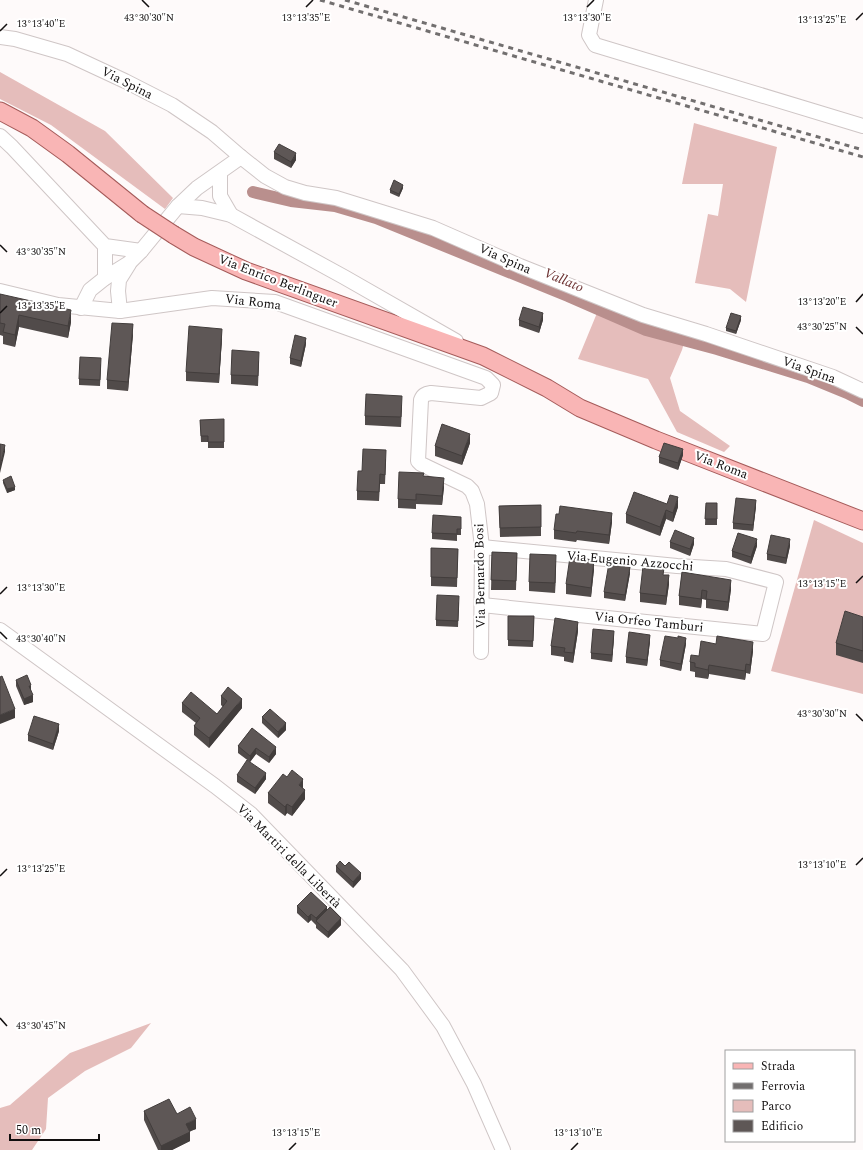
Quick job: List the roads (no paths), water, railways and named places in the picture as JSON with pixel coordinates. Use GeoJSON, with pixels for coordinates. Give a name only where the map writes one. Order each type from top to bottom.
{"type":"FeatureCollection","features":[{"type":"Feature","properties":{"kind":"main road","name":"Via Enrico Berlinguer"},"geometry":{"type":"LineString","coordinates":[[0,111],[32,128],[68,154],[142,214],[194,247],[246,271],[483,356],[547,388],[580,408]]}},
{"type":"Feature","properties":{"kind":"main road","name":"Via Roma"},"geometry":{"type":"LineString","coordinates":[[580,408],[656,440],[863,521]]}},
{"type":"Feature","properties":{"kind":"street"},"geometry":{"type":"LineString","coordinates":[[596,0],[589,35],[595,45],[863,126]]}},
{"type":"Feature","properties":{"kind":"street","name":"Via Spina"},"geometry":{"type":"LineString","coordinates":[[0,37],[15,39],[67,54],[172,105],[212,132],[265,176],[285,187],[305,194],[336,198],[434,228],[520,266],[643,315],[706,334],[833,377],[863,390]]}},
{"type":"Feature","properties":{"kind":"street"},"geometry":{"type":"LineString","coordinates":[[0,136],[105,246],[141,251]]}},
{"type":"Feature","properties":{"kind":"street"},"geometry":{"type":"LineString","coordinates":[[120,311],[118,291],[119,280],[130,263],[178,206],[197,188],[241,157]]}},
{"type":"Feature","properties":{"kind":"street"},"geometry":{"type":"LineString","coordinates":[[220,173],[220,196],[231,215]]}},
{"type":"Feature","properties":{"kind":"street"},"geometry":{"type":"LineString","coordinates":[[178,206],[202,208],[231,215],[483,356]]}},
{"type":"Feature","properties":{"kind":"street"},"geometry":{"type":"LineString","coordinates":[[105,246],[105,278]]}},
{"type":"Feature","properties":{"kind":"street"},"geometry":{"type":"LineString","coordinates":[[81,308],[90,290],[105,278],[130,263]]}},
{"type":"Feature","properties":{"kind":"street","name":"Via Roma"},"geometry":{"type":"LineString","coordinates":[[0,291],[58,305],[120,311],[212,298],[275,302],[486,378],[493,385]]}},
{"type":"Feature","properties":{"kind":"street","name":"Via Bernardo Bosi"},"geometry":{"type":"LineString","coordinates":[[481,652],[482,547],[477,504],[472,491],[467,486],[427,468],[418,461],[421,400],[426,394],[441,393],[481,398],[491,393],[493,385]]}},
{"type":"Feature","properties":{"kind":"street","name":"Via Eugenio Azzocchi"},"geometry":{"type":"LineString","coordinates":[[482,547],[677,566],[726,569],[776,582]]}},
{"type":"Feature","properties":{"kind":"street","name":"Via Orfeo Tamburi"},"geometry":{"type":"LineString","coordinates":[[482,605],[763,634],[776,582]]}},
{"type":"Feature","properties":{"kind":"street","name":"Via Martiri della Libertà"},"geometry":{"type":"LineString","coordinates":[[0,630],[215,786],[251,814],[402,970],[443,1026],[474,1084],[503,1150]]}},
{"type":"Feature","properties":{"kind":"waterway","name":"Vallato"},"geometry":{"type":"LineString","coordinates":[[253,192],[291,201],[335,206],[376,218],[568,296],[646,330],[717,349],[808,377],[863,401]]}},
{"type":"Feature","properties":{"kind":"railway"},"geometry":{"type":"LineString","coordinates":[[320,0],[863,157]]}},
{"type":"Feature","properties":{"kind":"railway"},"geometry":{"type":"LineString","coordinates":[[345,0],[863,150]]}}]}
